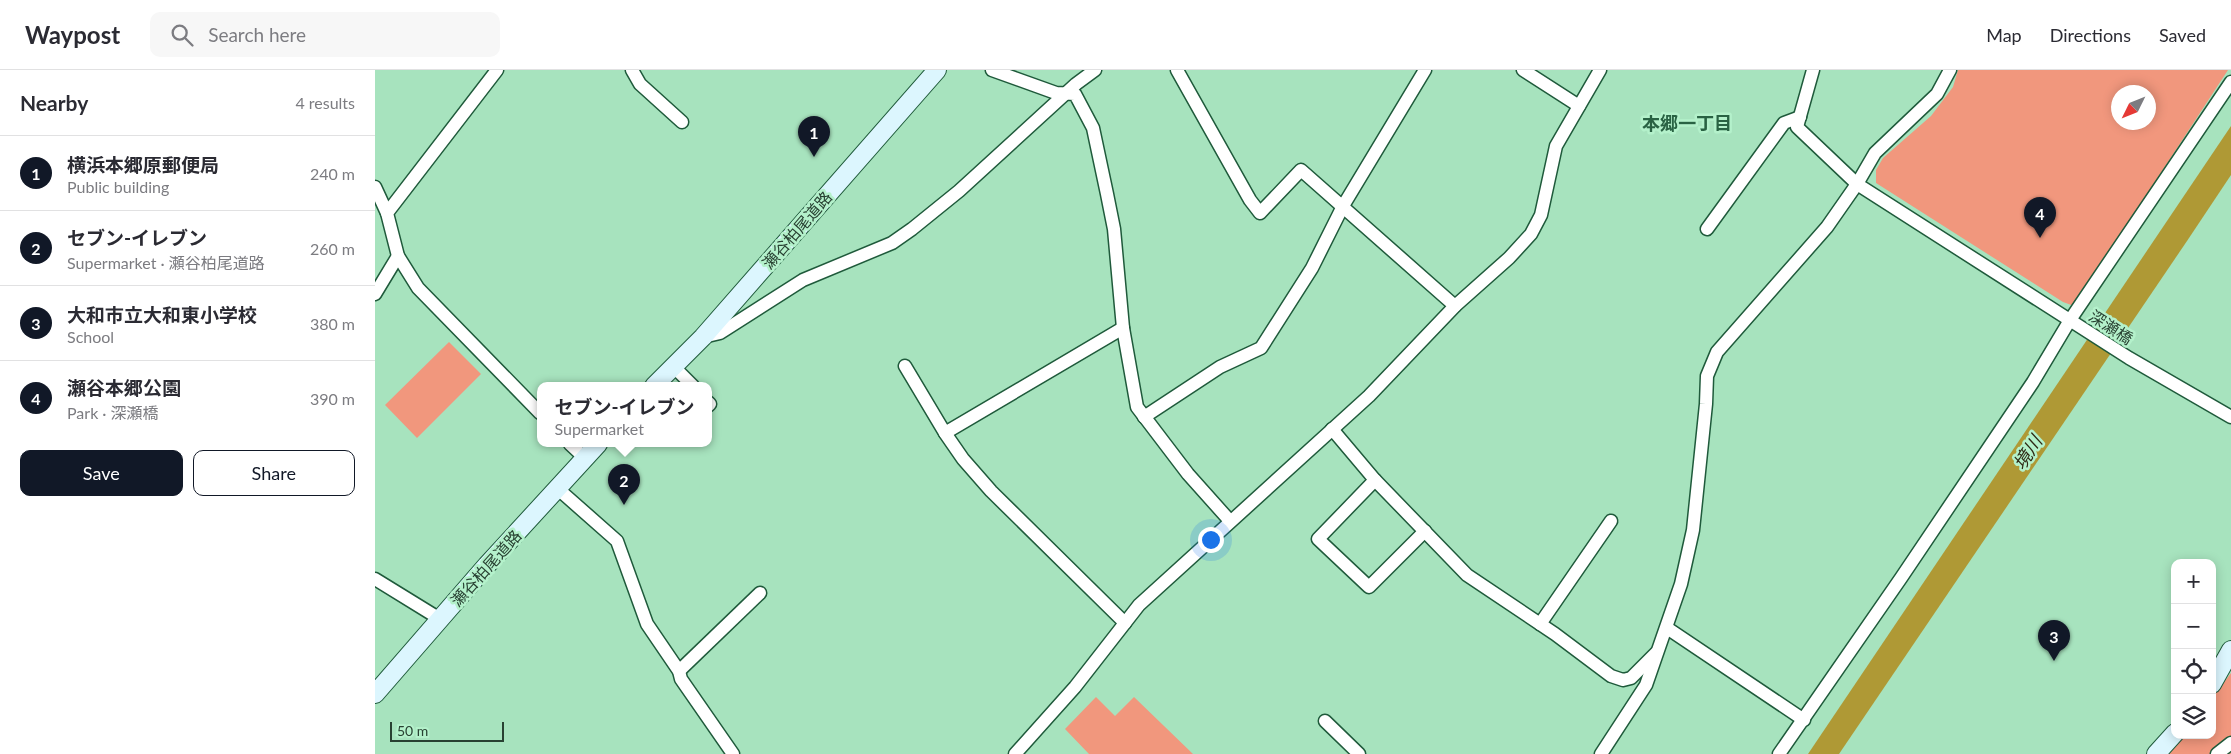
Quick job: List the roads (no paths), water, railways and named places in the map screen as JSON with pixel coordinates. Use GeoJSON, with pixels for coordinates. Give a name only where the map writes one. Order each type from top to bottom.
{"type":"FeatureCollection","features":[{"type":"Feature","properties":{"kind":"main road","name":"瀬谷柏尾道路"},"geometry":{"type":"LineString","coordinates":[[658,382],[703,338],[937,70]]}},
{"type":"Feature","properties":{"kind":"main road","name":"瀬谷柏尾道路"},"geometry":{"type":"LineString","coordinates":[[375,694],[595,447]]}},
{"type":"Feature","properties":{"kind":"main road"},"geometry":{"type":"LineString","coordinates":[[2216,677],[2231,650]]}},
{"type":"Feature","properties":{"kind":"main road"},"geometry":{"type":"LineString","coordinates":[[2156,754],[2171,737]]}},
{"type":"Feature","properties":{"kind":"street"},"geometry":{"type":"LineString","coordinates":[[387,213],[497,70]]}},
{"type":"Feature","properties":{"kind":"street"},"geometry":{"type":"LineString","coordinates":[[632,70],[640,84],[682,122]]}},
{"type":"Feature","properties":{"kind":"street"},"geometry":{"type":"LineString","coordinates":[[992,70],[1056,93],[1075,94],[1093,128],[1114,229],[1123,328],[1137,407],[1189,474],[1230,521]]}},
{"type":"Feature","properties":{"kind":"street"},"geometry":{"type":"LineString","coordinates":[[703,338],[720,333],[803,280],[892,243],[912,230],[959,191],[1076,84],[1095,70]]}},
{"type":"Feature","properties":{"kind":"street"},"geometry":{"type":"LineString","coordinates":[[1177,70],[1249,200],[1260,213],[1301,170],[1455,306]]}},
{"type":"Feature","properties":{"kind":"street"},"geometry":{"type":"LineString","coordinates":[[1144,417],[1219,367],[1261,348],[1312,268],[1343,206],[1425,70]]}},
{"type":"Feature","properties":{"kind":"street"},"geometry":{"type":"LineString","coordinates":[[1523,70],[1579,106]]}},
{"type":"Feature","properties":{"kind":"street"},"geometry":{"type":"LineString","coordinates":[[1015,754],[1075,687],[1139,605],[1163,580],[1369,396],[1455,306],[1509,258],[1531,234],[1541,215],[1556,146],[1600,70]]}},
{"type":"Feature","properties":{"kind":"street"},"geometry":{"type":"LineString","coordinates":[[1707,229],[1784,123],[1800,117],[1813,70]]}},
{"type":"Feature","properties":{"kind":"street"},"geometry":{"type":"LineString","coordinates":[[1601,754],[1647,685],[1681,584],[1693,530],[1706,404],[1707,376],[1711,363],[1717,352],[1827,227],[1857,184],[1875,153],[1924,108],[1942,86],[1950,70]]}},
{"type":"Feature","properties":{"kind":"street"},"geometry":{"type":"LineString","coordinates":[[1779,754],[2033,382],[2231,82]]}},
{"type":"Feature","properties":{"kind":"street","name":"深瀬橋"},"geometry":{"type":"LineString","coordinates":[[1800,117],[1797,127],[1857,184],[2129,358],[2231,417]]}},
{"type":"Feature","properties":{"kind":"street"},"geometry":{"type":"LineString","coordinates":[[375,187],[387,213],[398,256],[418,288],[537,410]]}},
{"type":"Feature","properties":{"kind":"street"},"geometry":{"type":"LineString","coordinates":[[375,294],[398,256]]}},
{"type":"Feature","properties":{"kind":"street"},"geometry":{"type":"LineString","coordinates":[[945,433],[1123,328]]}},
{"type":"Feature","properties":{"kind":"street"},"geometry":{"type":"LineString","coordinates":[[905,366],[945,433],[963,459],[991,490],[1125,623]]}},
{"type":"Feature","properties":{"kind":"street"},"geometry":{"type":"LineString","coordinates":[[674,367],[689,382]]}},
{"type":"Feature","properties":{"kind":"street"},"geometry":{"type":"LineString","coordinates":[[1332,429],[1375,480],[1467,575],[1540,624],[1611,676],[1623,680],[1631,678],[1657,651]]}},
{"type":"Feature","properties":{"kind":"street"},"geometry":{"type":"LineString","coordinates":[[573,447],[585,458]]}},
{"type":"Feature","properties":{"kind":"street"},"geometry":{"type":"LineString","coordinates":[[1375,480],[1318,539],[1369,587],[1425,531]]}},
{"type":"Feature","properties":{"kind":"street"},"geometry":{"type":"LineString","coordinates":[[557,488],[617,541],[647,624],[679,671],[681,680],[733,754]]}},
{"type":"Feature","properties":{"kind":"street"},"geometry":{"type":"LineString","coordinates":[[1540,624],[1611,520]]}},
{"type":"Feature","properties":{"kind":"street"},"geometry":{"type":"LineString","coordinates":[[375,579],[440,620]]}},
{"type":"Feature","properties":{"kind":"street"},"geometry":{"type":"LineString","coordinates":[[679,671],[760,593]]}},
{"type":"Feature","properties":{"kind":"street"},"geometry":{"type":"LineString","coordinates":[[1667,628],[1804,720]]}},
{"type":"Feature","properties":{"kind":"street"},"geometry":{"type":"LineString","coordinates":[[1325,721],[1359,754]]}},
{"type":"Feature","properties":{"kind":"street"},"geometry":{"type":"LineString","coordinates":[[2217,754],[2231,743]]}},
{"type":"Feature","properties":{"kind":"water","name":"境川"},"geometry":{"type":"Polygon","coordinates":[[[2231,126],[2231,175],[2187,241],[1839,754],[1808,754],[2231,126]]]}},
{"type":"Feature","properties":{"kind":"place","name":"横浜本郷原郵便局"},"geometry":{"type":"Point","coordinates":[814,157]}},
{"type":"Feature","properties":{"kind":"place","name":"瀬谷本郷公園"},"geometry":{"type":"Point","coordinates":[2040,238]}},
{"type":"Feature","properties":{"kind":"place","name":"セブン-イレブン"},"geometry":{"type":"Point","coordinates":[624,505]}},
{"type":"Feature","properties":{"kind":"place","name":"大和市立大和東小学校"},"geometry":{"type":"Point","coordinates":[2054,661]}},
{"type":"Feature","properties":{"kind":"district","name":"本郷一丁目"},"geometry":{"type":"Point","coordinates":[1687,124]}}]}
